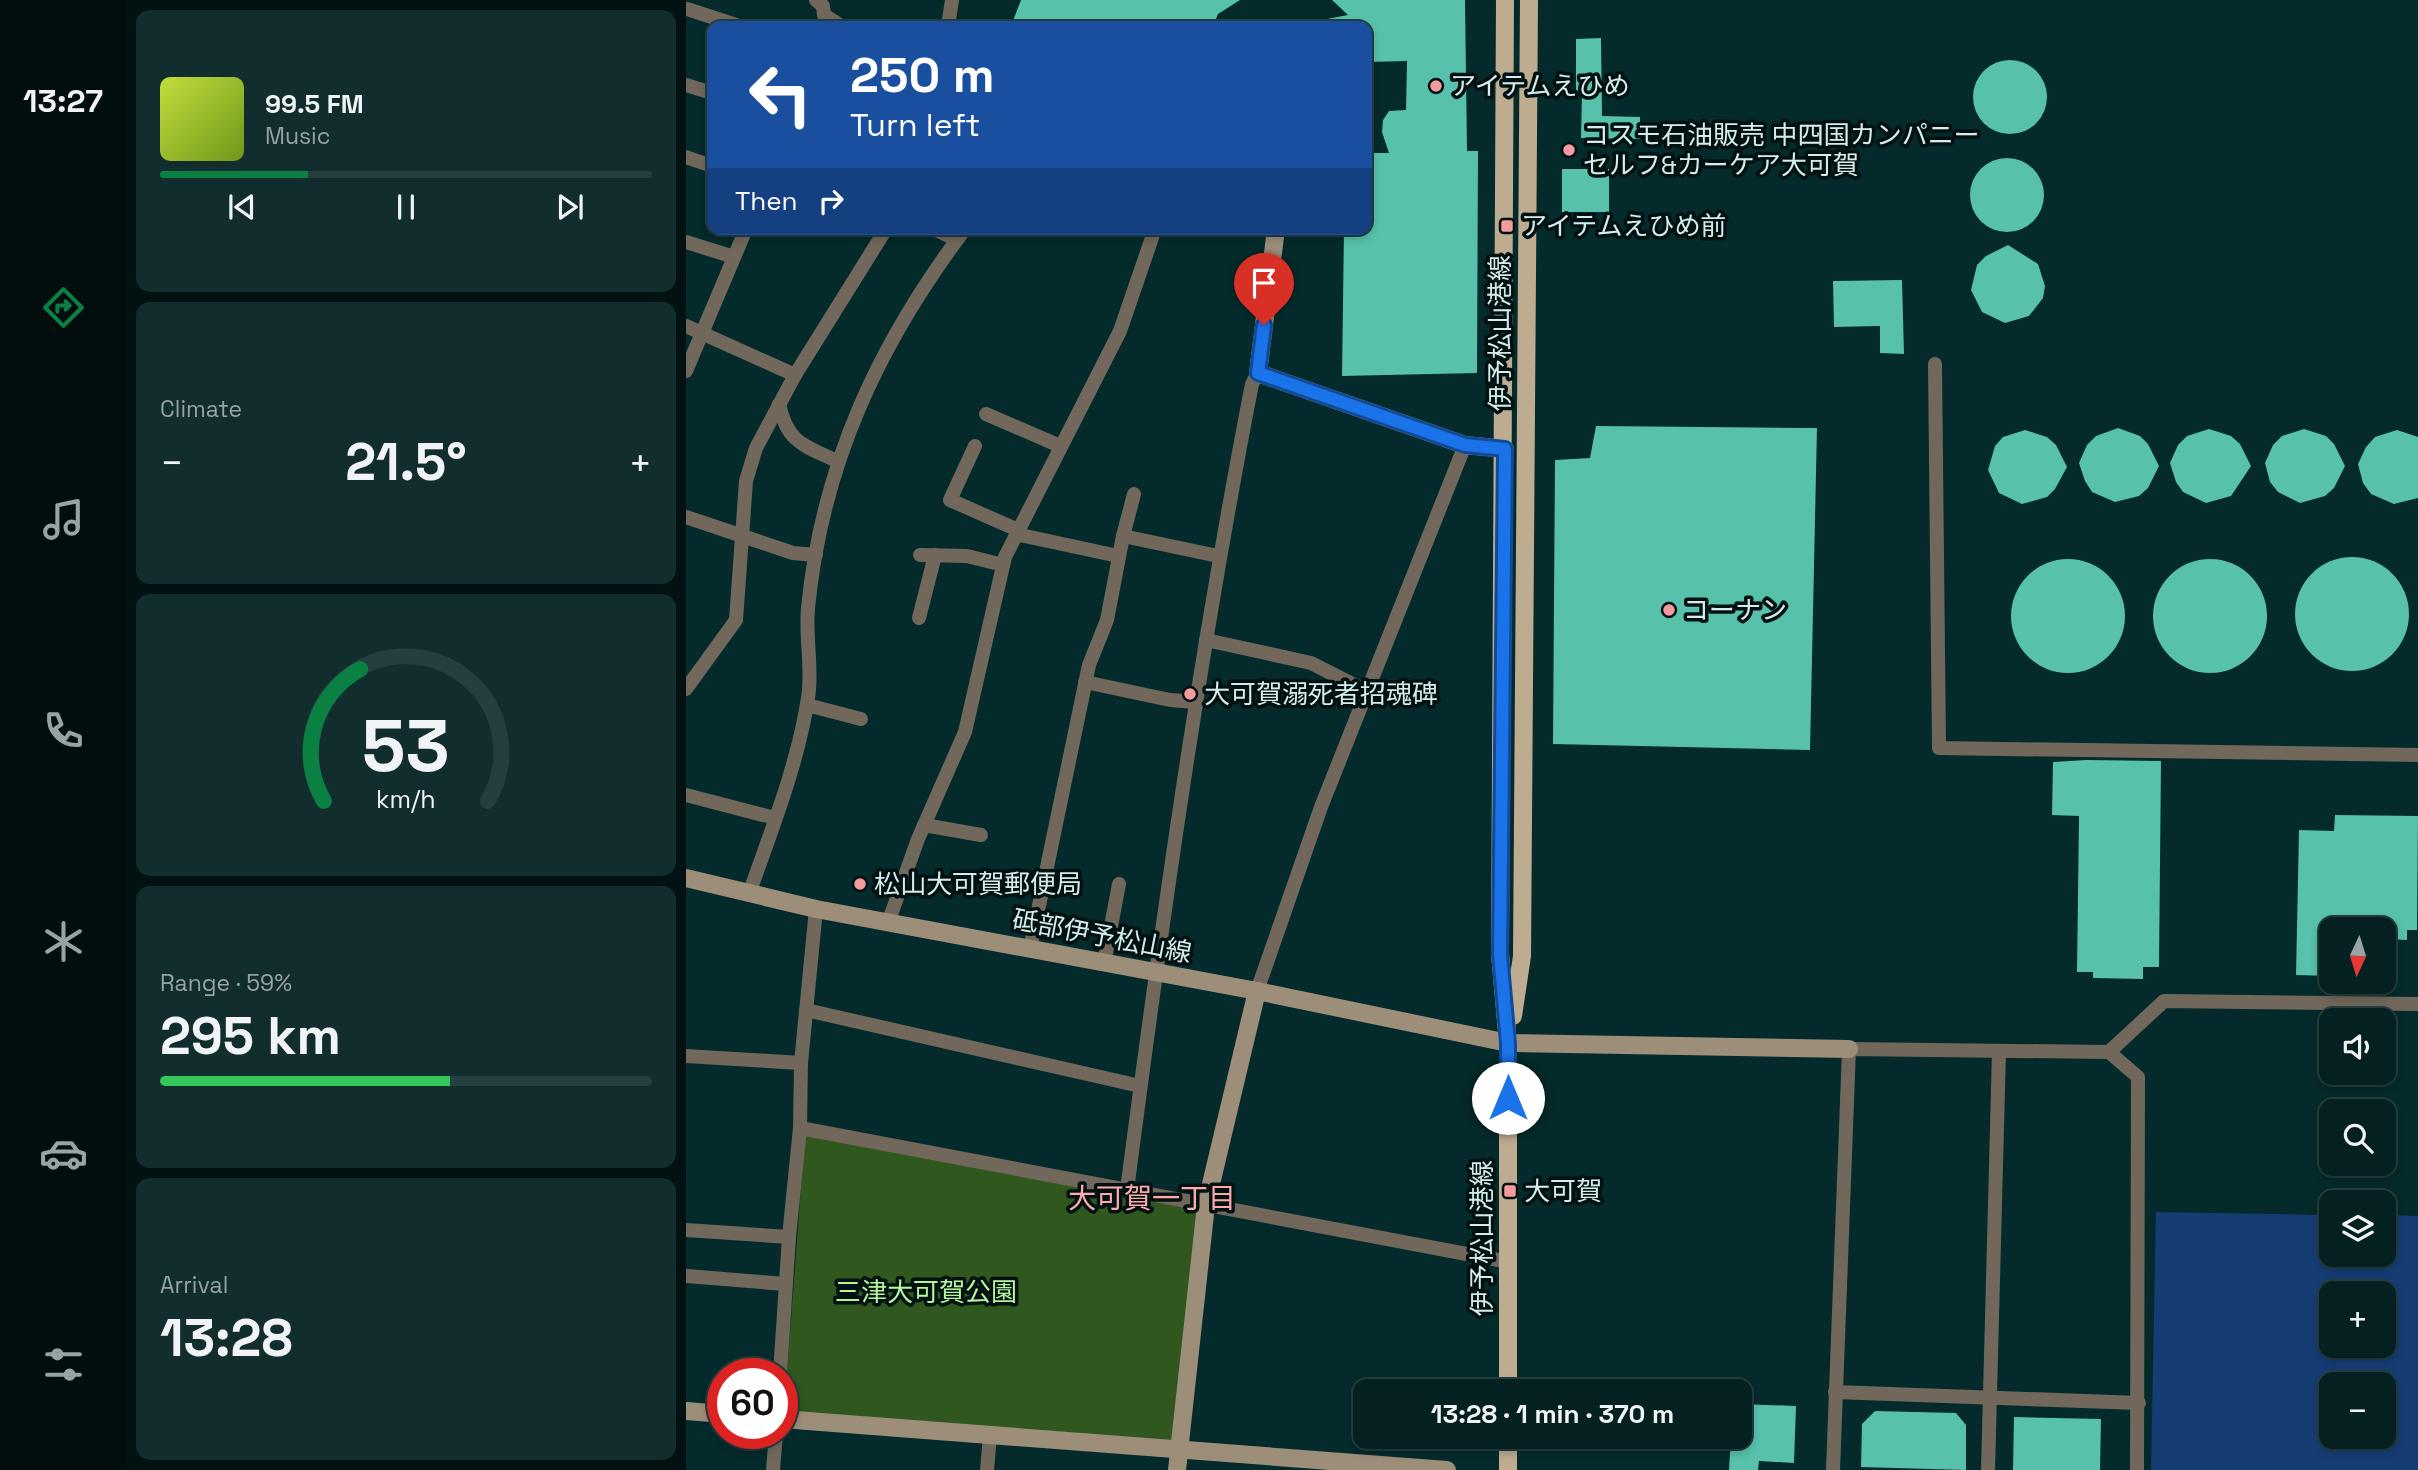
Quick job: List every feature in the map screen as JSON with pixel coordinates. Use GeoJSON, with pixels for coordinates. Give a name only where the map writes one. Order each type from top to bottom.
{"type":"FeatureCollection","features":[{"type":"Feature","properties":{"kind":"main road","name":"伊予松山港線"},"geometry":{"type":"LineString","coordinates":[[1505,0],[1505,449],[1500,954],[1508,1043],[1508,1379]]}},
{"type":"Feature","properties":{"kind":"main road","name":"伊予松山港線"},"geometry":{"type":"LineString","coordinates":[[1508,1043],[1522,956],[1529,0]]}},
{"type":"Feature","properties":{"kind":"main road"},"geometry":{"type":"LineString","coordinates":[[1508,1449],[1508,1470]]}},
{"type":"Feature","properties":{"kind":"street"},"geometry":{"type":"LineString","coordinates":[[816,0],[823,6],[821,21]]}},
{"type":"Feature","properties":{"kind":"street"},"geometry":{"type":"LineString","coordinates":[[949,21],[952,0]]}},
{"type":"Feature","properties":{"kind":"street"},"geometry":{"type":"LineString","coordinates":[[688,7],[726,21]]}},
{"type":"Feature","properties":{"kind":"street"},"geometry":{"type":"LineString","coordinates":[[686,85],[707,91]]}},
{"type":"Feature","properties":{"kind":"street"},"geometry":{"type":"LineString","coordinates":[[686,157],[707,164]]}},
{"type":"Feature","properties":{"kind":"street"},"geometry":{"type":"LineString","coordinates":[[686,371],[743,235]]}},
{"type":"Feature","properties":{"kind":"street"},"geometry":{"type":"LineString","coordinates":[[686,689],[736,620],[746,481],[756,448],[796,375],[882,235]]}},
{"type":"Feature","properties":{"kind":"street"},"geometry":{"type":"LineString","coordinates":[[750,891],[775,818],[807,705],[810,681],[807,608],[837,461],[864,390],[898,330],[961,235]]}},
{"type":"Feature","properties":{"kind":"street"},"geometry":{"type":"LineString","coordinates":[[888,923],[924,825],[965,732],[1003,565],[1060,446],[1120,331],[1153,235]]}},
{"type":"Feature","properties":{"kind":"street"},"geometry":{"type":"LineString","coordinates":[[1127,1190],[1155,972],[1218,556],[1252,384],[1258,373],[1275,235]]}},
{"type":"Feature","properties":{"kind":"street"},"geometry":{"type":"LineString","coordinates":[[686,242],[734,257]]}},
{"type":"Feature","properties":{"kind":"street"},"geometry":{"type":"LineString","coordinates":[[686,326],[796,375]]}},
{"type":"Feature","properties":{"kind":"street"},"geometry":{"type":"LineString","coordinates":[[1935,364],[1939,748],[2418,755]]}},
{"type":"Feature","properties":{"kind":"street"},"geometry":{"type":"LineString","coordinates":[[1258,373],[1465,445],[1505,449]]}},
{"type":"Feature","properties":{"kind":"street"},"geometry":{"type":"LineString","coordinates":[[779,404],[783,423],[798,443],[837,461]]}},
{"type":"Feature","properties":{"kind":"street"},"geometry":{"type":"LineString","coordinates":[[986,414],[1060,446]]}},
{"type":"Feature","properties":{"kind":"street"},"geometry":{"type":"LineString","coordinates":[[1177,1470],[1206,1205],[1257,991],[1321,807],[1465,445]]}},
{"type":"Feature","properties":{"kind":"street"},"geometry":{"type":"LineString","coordinates":[[975,446],[950,500],[1017,532],[1118,556]]}},
{"type":"Feature","properties":{"kind":"street"},"geometry":{"type":"LineString","coordinates":[[1030,949],[1085,682],[1107,620],[1122,536],[1134,494]]}},
{"type":"Feature","properties":{"kind":"street"},"geometry":{"type":"LineString","coordinates":[[686,517],[793,552],[816,555]]}},
{"type":"Feature","properties":{"kind":"street"},"geometry":{"type":"LineString","coordinates":[[1122,536],[1218,556]]}},
{"type":"Feature","properties":{"kind":"street"},"geometry":{"type":"LineString","coordinates":[[920,555],[967,556],[1003,565]]}},
{"type":"Feature","properties":{"kind":"street"},"geometry":{"type":"LineString","coordinates":[[919,618],[935,555]]}},
{"type":"Feature","properties":{"kind":"street"},"geometry":{"type":"LineString","coordinates":[[1206,640],[1311,663],[1366,691]]}},
{"type":"Feature","properties":{"kind":"street"},"geometry":{"type":"LineString","coordinates":[[1085,682],[1170,700],[1196,702]]}},
{"type":"Feature","properties":{"kind":"street"},"geometry":{"type":"LineString","coordinates":[[807,705],[861,719]]}},
{"type":"Feature","properties":{"kind":"street"},"geometry":{"type":"LineString","coordinates":[[686,795],[775,818]]}},
{"type":"Feature","properties":{"kind":"street"},"geometry":{"type":"LineString","coordinates":[[924,825],[981,835]]}},
{"type":"Feature","properties":{"kind":"street","name":"砥部伊予松山線"},"geometry":{"type":"LineString","coordinates":[[686,878],[750,891],[816,909],[1257,991],[1508,1043],[1849,1049]]}},
{"type":"Feature","properties":{"kind":"street"},"geometry":{"type":"LineString","coordinates":[[1104,963],[1119,884]]}},
{"type":"Feature","properties":{"kind":"street"},"geometry":{"type":"LineString","coordinates":[[781,1358],[800,1128],[801,1063],[816,909]]}},
{"type":"Feature","properties":{"kind":"street"},"geometry":{"type":"LineString","coordinates":[[2109,1052],[2164,1001],[2418,1004]]}},
{"type":"Feature","properties":{"kind":"street"},"geometry":{"type":"LineString","coordinates":[[806,1010],[1140,1086]]}},
{"type":"Feature","properties":{"kind":"street"},"geometry":{"type":"LineString","coordinates":[[1833,1470],[1849,1049],[2109,1052],[2138,1077],[2137,1470]]}},
{"type":"Feature","properties":{"kind":"street"},"geometry":{"type":"LineString","coordinates":[[1988,1470],[1999,1051]]}},
{"type":"Feature","properties":{"kind":"street"},"geometry":{"type":"LineString","coordinates":[[686,1056],[801,1063]]}},
{"type":"Feature","properties":{"kind":"street"},"geometry":{"type":"LineString","coordinates":[[800,1128],[1509,1262]]}},
{"type":"Feature","properties":{"kind":"street"},"geometry":{"type":"LineString","coordinates":[[686,1230],[789,1237]]}},
{"type":"Feature","properties":{"kind":"street"},"geometry":{"type":"LineString","coordinates":[[687,1276],[786,1284]]}},
{"type":"Feature","properties":{"kind":"street"},"geometry":{"type":"LineString","coordinates":[[1835,1392],[2139,1403]]}},
{"type":"Feature","properties":{"kind":"street"},"geometry":{"type":"LineString","coordinates":[[686,1411],[707,1413]]}},
{"type":"Feature","properties":{"kind":"street"},"geometry":{"type":"LineString","coordinates":[[798,1420],[1447,1470]]}},
{"type":"Feature","properties":{"kind":"street"},"geometry":{"type":"LineString","coordinates":[[987,1470],[990,1436]]}},
{"type":"Feature","properties":{"kind":"street"},"geometry":{"type":"LineString","coordinates":[[773,1470],[775,1449]]}},
{"type":"Feature","properties":{"kind":"green space","name":"三津大可賀公園"},"geometry":{"type":"Polygon","coordinates":[[[805,1134],[1200,1209],[1174,1444],[798,1414],[798,1358],[788,1358],[805,1134]]]}},
{"type":"Feature","properties":{"kind":"water"},"geometry":{"type":"Polygon","coordinates":[[[2156,1212],[2319,1215],[2319,1267],[2396,1267],[2396,1215],[2418,1216],[2418,1470],[2151,1470],[2156,1212]]]}},
{"type":"Feature","properties":{"kind":"building"},"geometry":{"type":"Polygon","coordinates":[[[1021,0],[1240,0],[1218,14],[1215,21],[1013,21],[1021,0]]]}},
{"type":"Feature","properties":{"kind":"building"},"geometry":{"type":"Polygon","coordinates":[[[1332,0],[1465,0],[1467,151],[1478,151],[1477,373],[1342,376],[1344,235],[1372,235],[1372,153],[1389,153],[1382,132],[1383,120],[1389,111],[1406,110],[1407,61],[1372,62],[1372,21],[1327,21],[1348,15],[1332,0]]]}},
{"type":"Feature","properties":{"kind":"building"},"geometry":{"type":"Polygon","coordinates":[[[1601,38],[1602,116],[1640,117],[1640,139],[1581,138],[1582,93],[1576,93],[1576,39],[1601,38]]]}},
{"type":"Feature","properties":{"kind":"building"},"geometry":{"type":"Polygon","coordinates":[[[2010,60],[2024,63],[2036,71],[2044,83],[2047,97],[2044,111],[2036,123],[2024,131],[2010,134],[1996,131],[1984,123],[1976,111],[1973,97],[1976,83],[1984,71],[1996,63],[2010,60]]]}},
{"type":"Feature","properties":{"kind":"building"},"geometry":{"type":"Polygon","coordinates":[[[2007,158],[2021,161],[2033,169],[2041,181],[2044,195],[2041,209],[2033,221],[2021,229],[2007,232],[1993,229],[1981,221],[1973,209],[1970,195],[1973,181],[1981,169],[1993,161],[2007,158]]]}},
{"type":"Feature","properties":{"kind":"building"},"geometry":{"type":"Polygon","coordinates":[[[1562,169],[1609,169],[1609,212],[1562,212],[1562,169]]]}},
{"type":"Feature","properties":{"kind":"building"},"geometry":{"type":"Polygon","coordinates":[[[2008,245],[2038,264],[2045,286],[2043,298],[2029,316],[2005,323],[1982,312],[1971,290],[1977,265],[1986,256],[2008,245]]]}},
{"type":"Feature","properties":{"kind":"building"},"geometry":{"type":"Polygon","coordinates":[[[1902,280],[1904,354],[1880,353],[1880,326],[1834,327],[1833,281],[1902,280]]]}},
{"type":"Feature","properties":{"kind":"building","name":"コーナン"},"geometry":{"type":"Polygon","coordinates":[[[1596,426],[1817,428],[1810,750],[1553,744],[1555,460],[1590,458],[1596,426]]]}},
{"type":"Feature","properties":{"kind":"building"},"geometry":{"type":"Polygon","coordinates":[[[2118,428],[2140,436],[2148,444],[2159,466],[2148,488],[2139,496],[2115,502],[2092,492],[2079,463],[2087,445],[2096,436],[2118,428]]]}},
{"type":"Feature","properties":{"kind":"building"},"geometry":{"type":"Polygon","coordinates":[[[2209,429],[2231,436],[2240,444],[2251,466],[2231,496],[2206,503],[2183,492],[2176,482],[2170,463],[2178,445],[2187,436],[2209,429]]]}},
{"type":"Feature","properties":{"kind":"building"},"geometry":{"type":"Polygon","coordinates":[[[2304,429],[2326,436],[2334,444],[2345,466],[2334,488],[2325,496],[2300,503],[2278,492],[2270,482],[2265,463],[2273,445],[2282,436],[2304,429]]]}},
{"type":"Feature","properties":{"kind":"building"},"geometry":{"type":"Polygon","coordinates":[[[2025,430],[2047,437],[2056,445],[2067,467],[2055,489],[2047,497],[2022,504],[1999,493],[1988,470],[1995,446],[2003,437],[2025,430]]]}},
{"type":"Feature","properties":{"kind":"building"},"geometry":{"type":"Polygon","coordinates":[[[2397,430],[2418,437],[2418,498],[2394,504],[2371,494],[2363,483],[2358,464],[2366,447],[2375,437],[2397,430]]]}},
{"type":"Feature","properties":{"kind":"building"},"geometry":{"type":"Polygon","coordinates":[[[2352,557],[2374,562],[2392,574],[2404,592],[2409,614],[2404,636],[2392,654],[2374,666],[2352,671],[2330,666],[2312,654],[2300,636],[2295,614],[2300,592],[2312,574],[2330,562],[2352,557]]]}},
{"type":"Feature","properties":{"kind":"building"},"geometry":{"type":"Polygon","coordinates":[[[2068,559],[2090,564],[2108,576],[2120,594],[2125,616],[2120,638],[2108,656],[2090,668],[2068,673],[2046,668],[2028,656],[2016,638],[2011,616],[2016,594],[2028,576],[2046,564],[2068,559]]]}},
{"type":"Feature","properties":{"kind":"building"},"geometry":{"type":"Polygon","coordinates":[[[2210,559],[2232,564],[2250,576],[2262,594],[2267,616],[2262,638],[2250,656],[2232,668],[2210,673],[2188,668],[2170,656],[2158,638],[2153,616],[2158,594],[2170,576],[2188,564],[2210,559]]]}},
{"type":"Feature","properties":{"kind":"building"},"geometry":{"type":"Polygon","coordinates":[[[2161,761],[2159,967],[2143,967],[2143,979],[2093,978],[2093,972],[2077,972],[2079,816],[2052,815],[2053,762],[2161,761]]]}},
{"type":"Feature","properties":{"kind":"building"},"geometry":{"type":"Polygon","coordinates":[[[2335,815],[2418,816],[2417,930],[2407,930],[2407,940],[2396,940],[2396,917],[2319,917],[2319,976],[2296,975],[2299,830],[2334,831],[2335,815]]]}},
{"type":"Feature","properties":{"kind":"building"},"geometry":{"type":"Polygon","coordinates":[[[1752,1404],[1796,1406],[1794,1463],[1759,1461],[1758,1470],[1729,1470],[1730,1449],[1752,1449],[1752,1404]]]}},
{"type":"Feature","properties":{"kind":"building"},"geometry":{"type":"Polygon","coordinates":[[[1875,1411],[1956,1413],[1966,1425],[1966,1470],[1861,1467],[1862,1424],[1875,1411]]]}},
{"type":"Feature","properties":{"kind":"building"},"geometry":{"type":"Polygon","coordinates":[[[2014,1417],[2101,1419],[2100,1470],[2013,1470],[2014,1417]]]}},
{"type":"Feature","properties":{"kind":"place","name":"アイテムえひめ"},"geometry":{"type":"Point","coordinates":[1436,86]}},
{"type":"Feature","properties":{"kind":"place","name":"コスモ石油販売 中四国カンパニー セルフ&カーケア大可賀"},"geometry":{"type":"Point","coordinates":[1569,150]}},
{"type":"Feature","properties":{"kind":"place","name":"アイテムえひめ前"},"geometry":{"type":"Point","coordinates":[1507,226]}},
{"type":"Feature","properties":{"kind":"place","name":"コーナン"},"geometry":{"type":"Point","coordinates":[1669,610]}},
{"type":"Feature","properties":{"kind":"place","name":"大可賀溺死者招魂碑"},"geometry":{"type":"Point","coordinates":[1190,694]}},
{"type":"Feature","properties":{"kind":"place","name":"松山大可賀郵便局"},"geometry":{"type":"Point","coordinates":[860,884]}},
{"type":"Feature","properties":{"kind":"place","name":"大可賀"},"geometry":{"type":"Point","coordinates":[1510,1191]}},
{"type":"Feature","properties":{"kind":"district","name":"大可賀一丁目"},"geometry":{"type":"Point","coordinates":[1152,1198]}},
{"type":"Feature","properties":{"kind":"route"},"geometry":{"type":"LineString","coordinates":[[1264,325],[1258,373],[1465,445],[1505,449],[1500,954],[1508,1043],[1508,1098]]}}]}
